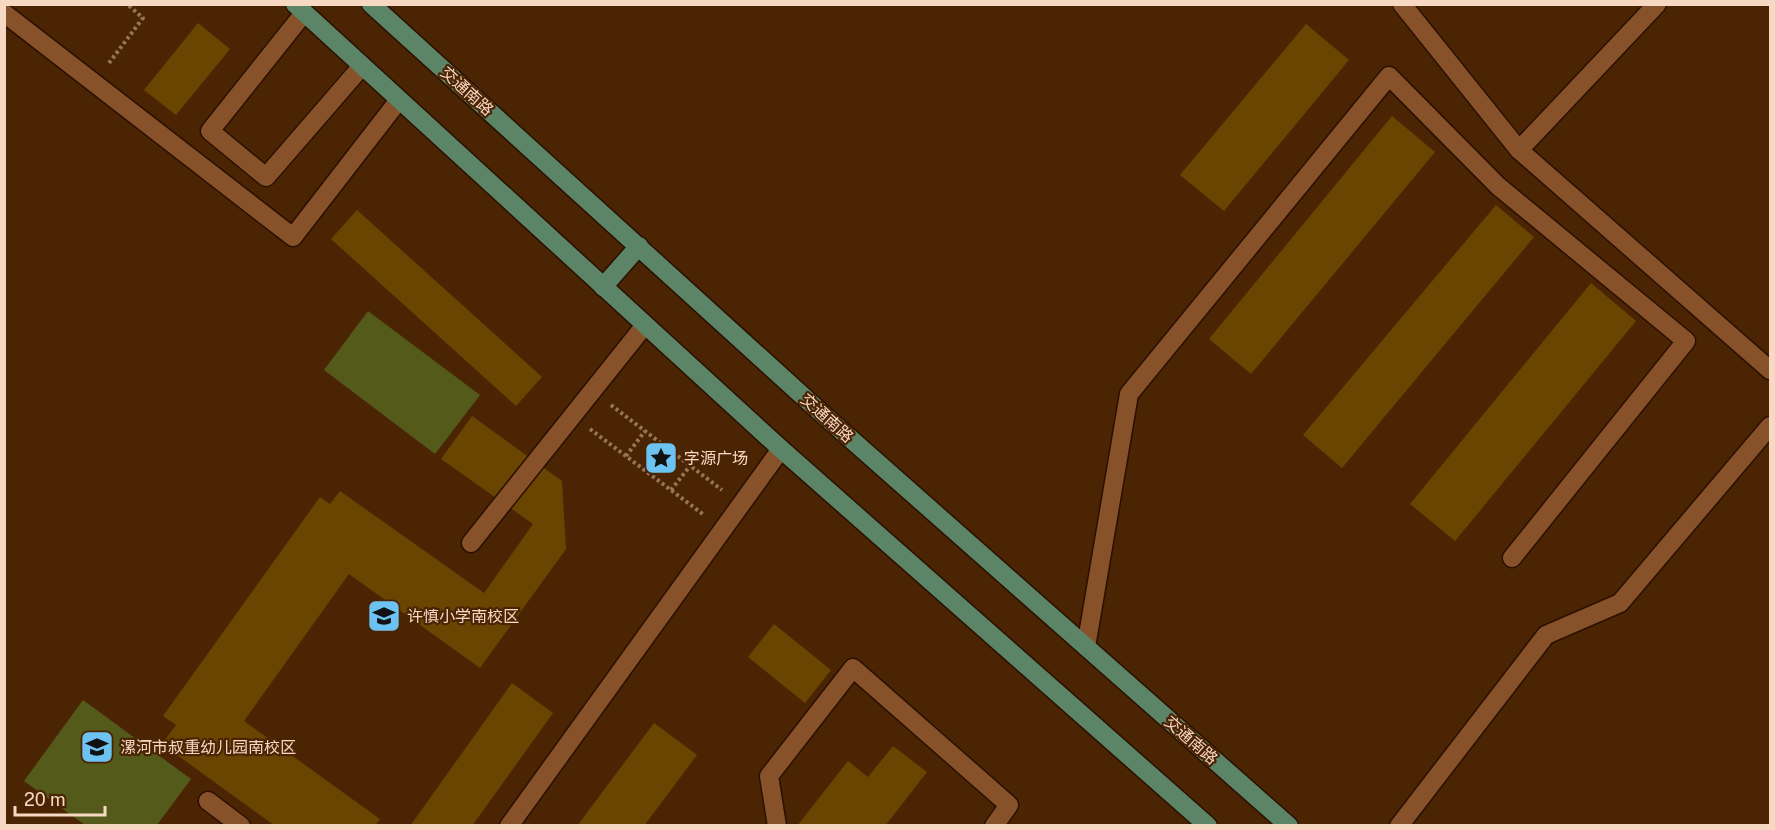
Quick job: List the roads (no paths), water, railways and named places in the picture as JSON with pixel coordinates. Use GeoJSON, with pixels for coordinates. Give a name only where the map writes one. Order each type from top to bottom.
{"type":"FeatureCollection","features":[{"type":"Feature","properties":{"kind":"main road","name":"交通南路"},"geometry":{"type":"LineString","coordinates":[[371,4],[1086,648],[1289,825]]}},
{"type":"Feature","properties":{"kind":"main road"},"geometry":{"type":"LineString","coordinates":[[300,9],[781,449],[1208,825]]}},
{"type":"Feature","properties":{"kind":"main road"},"geometry":{"type":"LineString","coordinates":[[603,287],[639,246]]}},
{"type":"Feature","properties":{"kind":"street"},"geometry":{"type":"LineString","coordinates":[[1402,4],[1519,150],[1770,370]]}},
{"type":"Feature","properties":{"kind":"street"},"geometry":{"type":"LineString","coordinates":[[1519,150],[1657,4]]}},
{"type":"Feature","properties":{"kind":"street"},"geometry":{"type":"LineString","coordinates":[[300,9],[210,131],[266,177],[362,66]]}},
{"type":"Feature","properties":{"kind":"street"},"geometry":{"type":"LineString","coordinates":[[4,13],[293,237],[399,100]]}},
{"type":"Feature","properties":{"kind":"street"},"geometry":{"type":"LineString","coordinates":[[1086,648],[1129,394],[1389,76],[1498,186],[1686,341],[1512,558]]}},
{"type":"Feature","properties":{"kind":"street"},"geometry":{"type":"LineString","coordinates":[[471,543],[645,325]]}},
{"type":"Feature","properties":{"kind":"street"},"geometry":{"type":"LineString","coordinates":[[1399,825],[1546,635],[1620,603],[1770,426]]}},
{"type":"Feature","properties":{"kind":"street"},"geometry":{"type":"LineString","coordinates":[[509,825],[781,449]]}},
{"type":"Feature","properties":{"kind":"street"},"geometry":{"type":"LineString","coordinates":[[777,825],[769,776],[853,668],[1010,805],[993,825]]}},
{"type":"Feature","properties":{"kind":"street"},"geometry":{"type":"LineString","coordinates":[[208,801],[242,825]]}},
{"type":"Feature","properties":{"kind":"place","name":"字源广场"},"geometry":{"type":"Point","coordinates":[661,458]}},
{"type":"Feature","properties":{"kind":"place","name":"许慎小学南校区"},"geometry":{"type":"Point","coordinates":[384,616]}},
{"type":"Feature","properties":{"kind":"place","name":"漯河市叔重幼儿园南校区"},"geometry":{"type":"Point","coordinates":[97,747]}}]}
